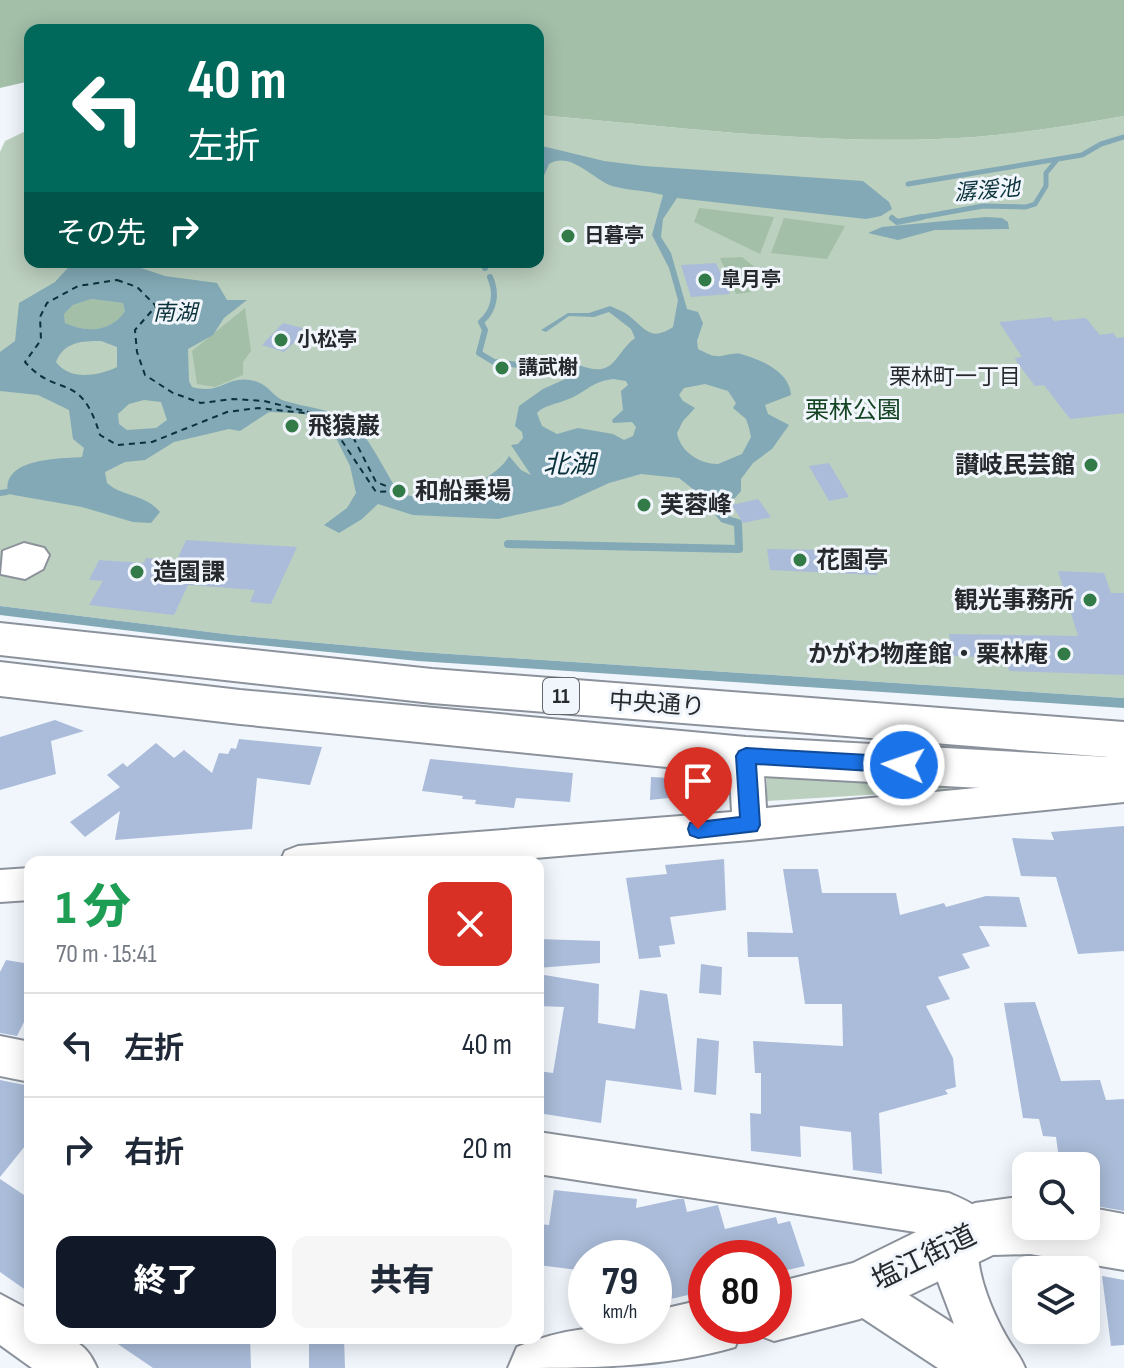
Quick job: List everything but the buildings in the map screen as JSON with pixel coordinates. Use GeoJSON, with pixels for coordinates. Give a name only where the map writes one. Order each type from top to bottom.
{"type":"FeatureCollection","features":[{"type":"Feature","properties":{"kind":"highway","name":"中央通り"},"geometry":{"type":"LineString","coordinates":[[0,639],[432,686],[1124,740]]}},
{"type":"Feature","properties":{"kind":"highway","name":"中央通り"},"geometry":{"type":"LineString","coordinates":[[0,679],[240,707],[746,756],[1124,777]]}},
{"type":"Feature","properties":{"kind":"main road","name":"塩江街道"},"geometry":{"type":"LineString","coordinates":[[792,1307],[860,1290],[965,1236],[1011,1225],[1124,1242]]}},
{"type":"Feature","properties":{"kind":"main road"},"geometry":{"type":"LineString","coordinates":[[538,1368],[688,1332]]}},
{"type":"Feature","properties":{"kind":"street"},"geometry":{"type":"LineString","coordinates":[[746,756],[750,825]]}},
{"type":"Feature","properties":{"kind":"street"},"geometry":{"type":"LineString","coordinates":[[371,856],[750,825],[1124,788]]}},
{"type":"Feature","properties":{"kind":"street"},"geometry":{"type":"LineString","coordinates":[[0,886],[24,884]]}},
{"type":"Feature","properties":{"kind":"street"},"geometry":{"type":"LineString","coordinates":[[0,1056],[24,1061]]}},
{"type":"Feature","properties":{"kind":"street"},"geometry":{"type":"LineString","coordinates":[[544,1154],[949,1215],[965,1236],[955,1266],[989,1353],[1001,1368]]}},
{"type":"Feature","properties":{"kind":"street"},"geometry":{"type":"LineString","coordinates":[[860,1290],[980,1368]]}},
{"type":"Feature","properties":{"kind":"street"},"geometry":{"type":"LineString","coordinates":[[0,1317],[24,1334]]}},
{"type":"Feature","properties":{"kind":"green space"},"geometry":{"type":"Polygon","coordinates":[[[0,0],[1124,0],[1124,116],[984,136],[837,139],[544,116],[544,24],[24,24],[24,82],[0,88],[0,0]]]}},
{"type":"Feature","properties":{"kind":"green space","name":"栗林公園"},"geometry":{"type":"Polygon","coordinates":[[[544,116],[737,133],[887,140],[984,136],[1124,116],[1124,698],[420,652],[233,635],[0,606],[0,152],[5,141],[24,132],[24,268],[544,268],[544,116]]]}},
{"type":"Feature","properties":{"kind":"green space"},"geometry":{"type":"Polygon","coordinates":[[[699,208],[774,217],[760,254],[694,222],[699,208]]]}},
{"type":"Feature","properties":{"kind":"green space"},"geometry":{"type":"Polygon","coordinates":[[[784,218],[845,226],[827,259],[771,253],[784,218]]]}},
{"type":"Feature","properties":{"kind":"green space"},"geometry":{"type":"Polygon","coordinates":[[[742,257],[762,273],[751,292],[736,294],[720,258],[742,257]]]}},
{"type":"Feature","properties":{"kind":"green space"},"geometry":{"type":"Polygon","coordinates":[[[90,299],[123,303],[125,311],[113,323],[98,329],[65,323],[64,314],[73,305],[90,299]]]}},
{"type":"Feature","properties":{"kind":"green space"},"geometry":{"type":"Polygon","coordinates":[[[245,308],[251,351],[243,362],[243,375],[215,387],[197,384],[192,351],[245,308]]]}},
{"type":"Feature","properties":{"kind":"green space"},"geometry":{"type":"Polygon","coordinates":[[[767,772],[950,782],[950,790],[767,801],[767,772]]]}},
{"type":"Feature","properties":{"kind":"water"},"geometry":{"type":"Polygon","coordinates":[[[544,146],[604,161],[644,166],[863,181],[889,202],[892,209],[881,216],[866,219],[677,198],[663,219],[661,237],[671,253],[687,309],[698,312],[703,323],[697,341],[698,349],[714,356],[738,354],[758,360],[774,368],[789,387],[791,395],[765,405],[768,414],[789,425],[772,449],[753,463],[741,479],[741,491],[735,498],[721,503],[708,501],[679,478],[641,474],[609,483],[561,505],[498,519],[413,515],[378,504],[362,519],[339,533],[324,525],[347,508],[356,493],[350,466],[335,436],[311,415],[269,412],[240,431],[229,429],[174,442],[145,460],[125,462],[105,472],[107,483],[148,502],[160,512],[151,523],[133,522],[82,507],[8,494],[8,482],[23,467],[34,462],[82,457],[84,448],[73,439],[69,410],[38,395],[0,391],[0,352],[15,341],[19,303],[55,282],[68,268],[141,268],[165,276],[217,283],[227,300],[247,300],[224,318],[213,335],[188,349],[192,387],[210,389],[242,379],[250,380],[262,384],[285,401],[345,417],[367,439],[398,491],[425,497],[458,490],[490,475],[509,456],[521,470],[531,475],[511,445],[518,444],[523,438],[522,432],[515,426],[519,406],[543,389],[572,376],[571,371],[533,365],[565,362],[593,369],[604,368],[612,364],[635,338],[631,329],[609,312],[594,317],[569,316],[546,332],[541,330],[568,313],[589,313],[610,306],[649,332],[659,333],[673,327],[678,300],[669,268],[652,235],[663,195],[612,186],[573,163],[557,161],[549,164],[544,176],[544,146]],[[91,299],[73,305],[64,314],[65,323],[98,329],[113,323],[125,311],[123,303],[91,299]],[[101,341],[80,342],[68,347],[56,362],[69,372],[85,375],[117,367],[117,347],[101,341]],[[613,379],[546,407],[537,413],[542,426],[557,434],[578,428],[613,434],[624,440],[633,436],[636,427],[632,422],[613,423],[612,420],[623,410],[621,391],[628,385],[626,381],[613,379]],[[705,384],[684,388],[679,395],[695,408],[677,433],[686,451],[704,462],[718,464],[742,454],[751,437],[749,428],[746,419],[733,408],[736,403],[728,391],[705,384]],[[144,400],[129,404],[118,414],[119,424],[127,430],[156,428],[167,420],[161,402],[144,400]]]}},
{"type":"Feature","properties":{"kind":"water"},"geometry":{"type":"Polygon","coordinates":[[[1002,218],[1008,222],[1009,229],[935,230],[898,240],[868,233],[882,227],[1002,218]]]}},
{"type":"Feature","properties":{"kind":"water"},"geometry":{"type":"Polygon","coordinates":[[[0,606],[233,635],[420,652],[1124,698],[1124,708],[418,661],[0,615],[0,606]]]}},
{"type":"Feature","properties":{"kind":"waterway"},"geometry":{"type":"LineString","coordinates":[[908,184],[1082,155],[1101,144],[1124,137]]}},
{"type":"Feature","properties":{"kind":"waterway","name":"潺湲池"},"geometry":{"type":"LineString","coordinates":[[921,217],[983,206],[1026,207],[1035,204],[1046,186],[1046,173],[1056,161]]}},
{"type":"Feature","properties":{"kind":"waterway","name":"潺湲池"},"geometry":{"type":"LineString","coordinates":[[892,218],[897,222],[921,217]]}},
{"type":"Feature","properties":{"kind":"waterway","name":"潺湲池"},"geometry":{"type":"LineString","coordinates":[[911,219],[921,217]]}},
{"type":"Feature","properties":{"kind":"waterway"},"geometry":{"type":"LineString","coordinates":[[490,277],[494,289],[493,301],[481,322],[485,330],[479,353],[494,362],[536,367]]}},
{"type":"Feature","properties":{"kind":"waterway"},"geometry":{"type":"LineString","coordinates":[[0,493],[7,492]]}},
{"type":"Feature","properties":{"kind":"waterway"},"geometry":{"type":"LineString","coordinates":[[508,544],[739,549],[738,523],[724,519],[710,503]]}},
{"type":"Feature","properties":{"kind":"ferry route"},"geometry":{"type":"LineString","coordinates":[[117,280],[137,287],[156,306],[135,330],[137,352],[145,375],[173,393],[201,403],[233,399],[264,401],[337,419],[354,439],[376,482],[399,491],[376,492],[330,423],[314,414],[258,408],[227,412],[152,442],[117,445],[100,435],[85,401],[68,388],[37,373],[25,362],[41,340],[40,317],[47,303],[78,286],[117,280]]}},
{"type":"Feature","properties":{"kind":"place","name":"日暮亭"},"geometry":{"type":"Point","coordinates":[568,236]}},
{"type":"Feature","properties":{"kind":"place","name":"皐月亭"},"geometry":{"type":"Point","coordinates":[705,280]}},
{"type":"Feature","properties":{"kind":"place","name":"小松亭"},"geometry":{"type":"Point","coordinates":[281,340]}},
{"type":"Feature","properties":{"kind":"place","name":"講武榭"},"geometry":{"type":"Point","coordinates":[502,368]}},
{"type":"Feature","properties":{"kind":"place","name":"飛猿巌"},"geometry":{"type":"Point","coordinates":[292,426]}},
{"type":"Feature","properties":{"kind":"place","name":"讃岐民芸館"},"geometry":{"type":"Point","coordinates":[1091,465]}},
{"type":"Feature","properties":{"kind":"place","name":"和船乗場"},"geometry":{"type":"Point","coordinates":[399,491]}},
{"type":"Feature","properties":{"kind":"place","name":"芙蓉峰"},"geometry":{"type":"Point","coordinates":[644,505]}},
{"type":"Feature","properties":{"kind":"place","name":"花園亭"},"geometry":{"type":"Point","coordinates":[800,560]}},
{"type":"Feature","properties":{"kind":"place","name":"造園課"},"geometry":{"type":"Point","coordinates":[137,572]}},
{"type":"Feature","properties":{"kind":"place","name":"観光事務所"},"geometry":{"type":"Point","coordinates":[1090,600]}},
{"type":"Feature","properties":{"kind":"place","name":"かがわ物産館・栗林庵"},"geometry":{"type":"Point","coordinates":[1064,654]}},
{"type":"Feature","properties":{"kind":"district","name":"栗林町一丁目"},"geometry":{"type":"Point","coordinates":[955,377]}},
{"type":"Feature","properties":{"kind":"route"},"geometry":{"type":"LineString","coordinates":[[698,829],[750,825],[746,756],[904,765]]}},
{"type":"Feature","properties":{"kind":"water label","name":"南湖"},"geometry":{"type":"Point","coordinates":[175,313]}},
{"type":"Feature","properties":{"kind":"water label","name":"北湖"},"geometry":{"type":"Point","coordinates":[569,465]}}]}
